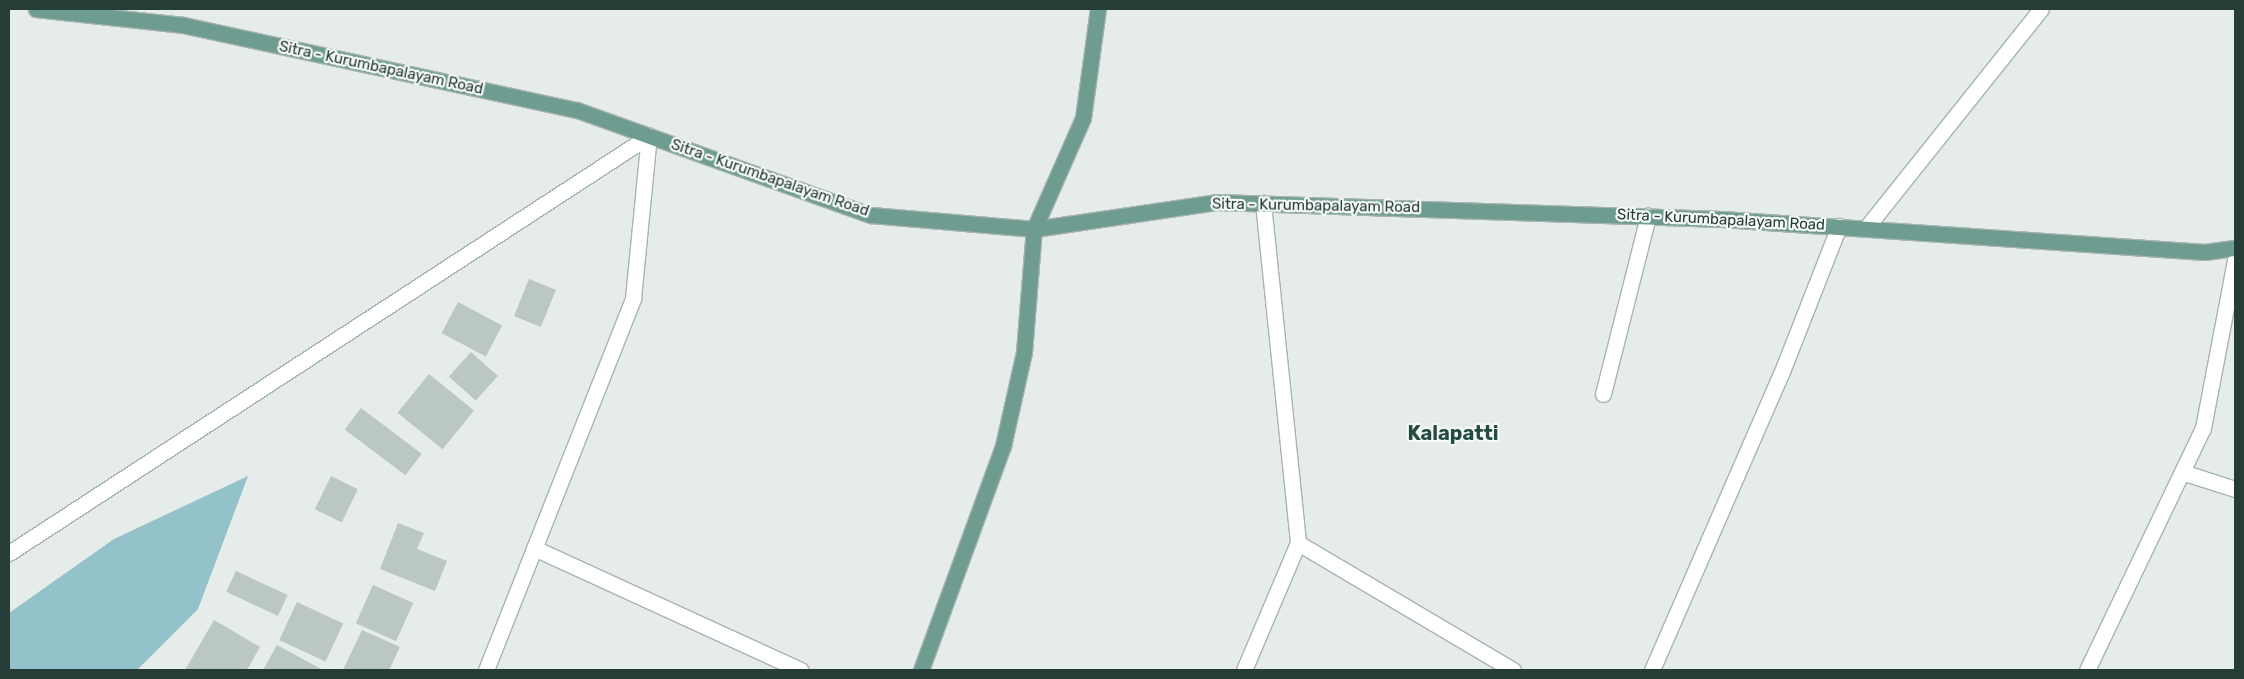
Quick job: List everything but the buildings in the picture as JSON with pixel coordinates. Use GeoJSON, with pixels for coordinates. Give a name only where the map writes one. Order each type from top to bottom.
{"type":"FeatureCollection","features":[{"type":"Feature","properties":{"kind":"main road","name":"Sitra - Kurumbapalayam Road"},"geometry":{"type":"LineString","coordinates":[[36,9],[183,25],[577,110],[871,215],[1034,229],[1216,202],[1263,203],[1648,216],[1839,226],[2205,252],[2235,248]]}},
{"type":"Feature","properties":{"kind":"main road"},"geometry":{"type":"LineString","coordinates":[[921,670],[1003,446],[1024,352],[1034,229],[1083,118],[1098,9]]}},
{"type":"Feature","properties":{"kind":"street"},"geometry":{"type":"LineString","coordinates":[[1866,228],[2041,9]]}},
{"type":"Feature","properties":{"kind":"street"},"geometry":{"type":"LineString","coordinates":[[486,670],[634,298],[649,136]]}},
{"type":"Feature","properties":{"kind":"street"},"geometry":{"type":"LineString","coordinates":[[9,553],[649,136]]}},
{"type":"Feature","properties":{"kind":"street"},"geometry":{"type":"LineString","coordinates":[[1244,670],[1298,543],[1263,203]]}},
{"type":"Feature","properties":{"kind":"street"},"geometry":{"type":"LineString","coordinates":[[1604,394],[1648,216]]}},
{"type":"Feature","properties":{"kind":"street"},"geometry":{"type":"LineString","coordinates":[[1652,670],[1781,374],[1839,226]]}},
{"type":"Feature","properties":{"kind":"street"},"geometry":{"type":"LineString","coordinates":[[2087,670],[2203,428],[2235,260]]}},
{"type":"Feature","properties":{"kind":"street"},"geometry":{"type":"LineString","coordinates":[[2182,472],[2235,490]]}},
{"type":"Feature","properties":{"kind":"street"},"geometry":{"type":"LineString","coordinates":[[1298,543],[1513,670]]}},
{"type":"Feature","properties":{"kind":"street"},"geometry":{"type":"LineString","coordinates":[[534,548],[800,670]]}},
{"type":"Feature","properties":{"kind":"water"},"geometry":{"type":"Polygon","coordinates":[[[248,476],[198,609],[137,670],[9,670],[9,613],[114,539],[248,476]]]}},
{"type":"Feature","properties":{"kind":"district","name":"Kalapatti"},"geometry":{"type":"Point","coordinates":[1453,433]}}]}
